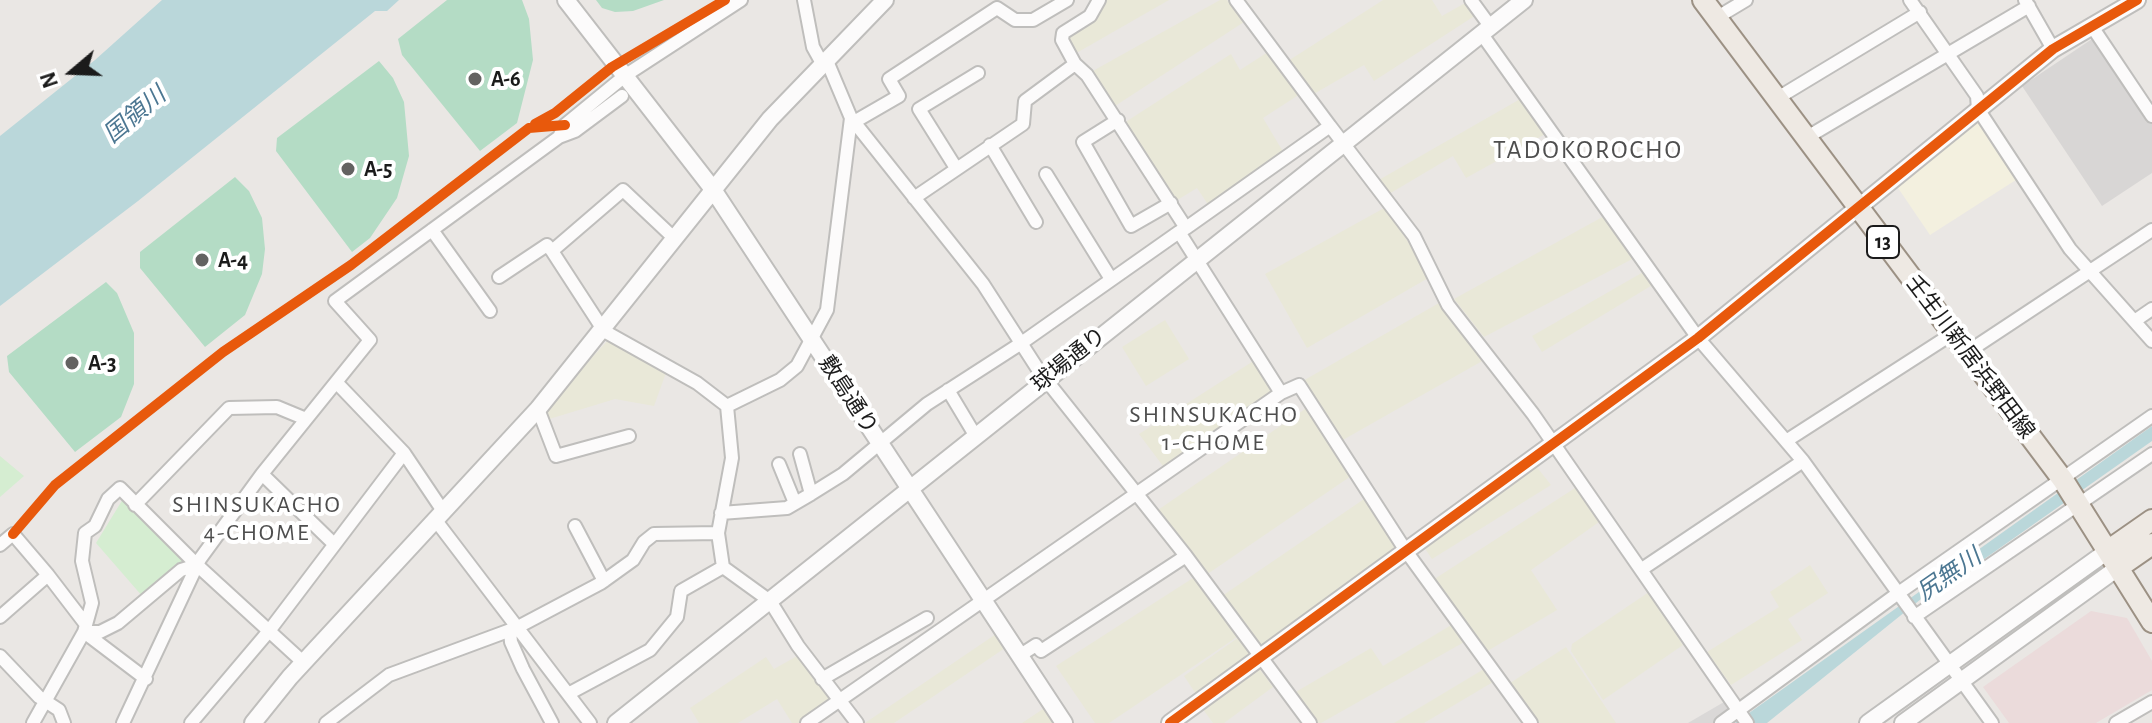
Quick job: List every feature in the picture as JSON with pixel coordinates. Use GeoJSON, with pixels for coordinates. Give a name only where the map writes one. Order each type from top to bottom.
{"type":"FeatureCollection","features":[{"type":"Feature","properties":{"kind":"main road","name":"壬生川新居浜野田線"},"geometry":{"type":"LineString","coordinates":[[1703,0],[1804,139],[2064,481]]}},
{"type":"Feature","properties":{"kind":"main road","name":"13"},"geometry":{"type":"LineString","coordinates":[[2064,481],[2152,622]]}},
{"type":"Feature","properties":{"kind":"main road"},"geometry":{"type":"LineString","coordinates":[[2114,558],[2152,520]]}},
{"type":"Feature","properties":{"kind":"main road"},"geometry":{"type":"LineString","coordinates":[[2114,558],[2152,544]]}},
{"type":"Feature","properties":{"kind":"street","name":"敷島通り"},"geometry":{"type":"LineString","coordinates":[[566,0],[712,188],[1064,723]]}},
{"type":"Feature","properties":{"kind":"street"},"geometry":{"type":"LineString","coordinates":[[559,137],[565,125],[625,74],[741,0]]}},
{"type":"Feature","properties":{"kind":"street"},"geometry":{"type":"LineString","coordinates":[[804,0],[813,47],[825,63],[852,120],[983,284],[1020,344],[1134,494],[1186,556],[1310,723]]}},
{"type":"Feature","properties":{"kind":"street"},"geometry":{"type":"LineString","coordinates":[[253,723],[304,663],[538,409],[604,331],[712,188],[885,0]]}},
{"type":"Feature","properties":{"kind":"street"},"geometry":{"type":"LineString","coordinates":[[852,120],[899,96],[889,79],[997,8],[1015,20],[1033,20],[1070,0],[1085,18]]}},
{"type":"Feature","properties":{"kind":"street"},"geometry":{"type":"LineString","coordinates":[[1099,0],[1085,18],[1063,33],[1062,40],[1075,64],[1087,75],[1171,203],[1195,259],[1281,393]]}},
{"type":"Feature","properties":{"kind":"street"},"geometry":{"type":"LineString","coordinates":[[1236,0],[1414,236],[1448,305],[1642,569],[1741,716]]}},
{"type":"Feature","properties":{"kind":"street"},"geometry":{"type":"LineString","coordinates":[[1471,0],[1485,29],[1698,338],[1803,461],[1992,723]]}},
{"type":"Feature","properties":{"kind":"street","name":"球場通り"},"geometry":{"type":"LineString","coordinates":[[616,723],[1524,0]]}},
{"type":"Feature","properties":{"kind":"street"},"geometry":{"type":"LineString","coordinates":[[1716,18],[1746,0]]}},
{"type":"Feature","properties":{"kind":"street"},"geometry":{"type":"LineString","coordinates":[[1910,0],[1977,96],[1978,109],[2070,249],[2152,341]]}},
{"type":"Feature","properties":{"kind":"street"},"geometry":{"type":"LineString","coordinates":[[1170,723],[1698,338],[2053,49],[2137,0]]}},
{"type":"Feature","properties":{"kind":"street"},"geometry":{"type":"LineString","coordinates":[[1804,139],[2027,3],[2053,49]]}},
{"type":"Feature","properties":{"kind":"street"},"geometry":{"type":"LineString","coordinates":[[1776,99],[1920,12]]}},
{"type":"Feature","properties":{"kind":"street"},"geometry":{"type":"LineString","coordinates":[[2091,25],[2148,101],[2152,116]]}},
{"type":"Feature","properties":{"kind":"street"},"geometry":{"type":"LineString","coordinates":[[914,198],[1023,124],[1025,101],[1075,64]]}},
{"type":"Feature","properties":{"kind":"street"},"geometry":{"type":"LineString","coordinates":[[956,168],[919,109],[978,73]]}},
{"type":"Feature","properties":{"kind":"street"},"geometry":{"type":"LineString","coordinates":[[123,723],[197,565],[262,474],[370,340],[335,301],[559,137],[575,131],[622,96]]}},
{"type":"Feature","properties":{"kind":"street"},"geometry":{"type":"LineString","coordinates":[[727,406],[780,380],[797,366],[827,310],[852,120]]}},
{"type":"Feature","properties":{"kind":"street"},"geometry":{"type":"LineString","coordinates":[[1118,120],[1083,142],[1131,226],[1171,203]]}},
{"type":"Feature","properties":{"kind":"street"},"geometry":{"type":"LineString","coordinates":[[721,513],[787,508],[843,474],[948,390],[1020,344],[1330,126]]}},
{"type":"Feature","properties":{"kind":"street"},"geometry":{"type":"LineString","coordinates":[[990,145],[1036,222]]}},
{"type":"Feature","properties":{"kind":"street"},"geometry":{"type":"LineString","coordinates":[[1046,174],[1111,279]]}},
{"type":"Feature","properties":{"kind":"street"},"geometry":{"type":"LineString","coordinates":[[552,251],[623,190],[675,239]]}},
{"type":"Feature","properties":{"kind":"street"},"geometry":{"type":"LineString","coordinates":[[432,230],[490,311]]}},
{"type":"Feature","properties":{"kind":"street"},"geometry":{"type":"LineString","coordinates":[[1966,353],[2152,230]]}},
{"type":"Feature","properties":{"kind":"street"},"geometry":{"type":"LineString","coordinates":[[499,277],[547,245],[604,331],[697,383],[727,406],[732,458],[718,533],[723,567],[734,579],[770,601],[822,679],[857,723]]}},
{"type":"Feature","properties":{"kind":"street"},"geometry":{"type":"LineString","coordinates":[[2136,320],[2152,309]]}},
{"type":"Feature","properties":{"kind":"street"},"geometry":{"type":"LineString","coordinates":[[1786,441],[1952,334]]}},
{"type":"Feature","properties":{"kind":"street"},"geometry":{"type":"LineString","coordinates":[[336,382],[404,453],[513,630],[590,723]]}},
{"type":"Feature","properties":{"kind":"street"},"geometry":{"type":"LineString","coordinates":[[807,723],[1281,393],[1299,385],[1406,551],[1531,723]]}},
{"type":"Feature","properties":{"kind":"street"},"geometry":{"type":"LineString","coordinates":[[948,390],[975,435]]}},
{"type":"Feature","properties":{"kind":"street"},"geometry":{"type":"LineString","coordinates":[[135,505],[229,408],[277,407],[306,419]]}},
{"type":"Feature","properties":{"kind":"street"},"geometry":{"type":"LineString","coordinates":[[538,409],[556,456],[629,436]]}},
{"type":"Feature","properties":{"kind":"street"},"geometry":{"type":"LineString","coordinates":[[1721,723],[1741,716],[1898,596],[2152,416]]}},
{"type":"Feature","properties":{"kind":"street"},"geometry":{"type":"LineString","coordinates":[[191,723],[269,631],[404,453]]}},
{"type":"Feature","properties":{"kind":"street"},"geometry":{"type":"LineString","coordinates":[[800,454],[811,494]]}},
{"type":"Feature","properties":{"kind":"street"},"geometry":{"type":"LineString","coordinates":[[1913,616],[2152,454]]}},
{"type":"Feature","properties":{"kind":"street"},"geometry":{"type":"LineString","coordinates":[[1642,569],[1803,461]]}},
{"type":"Feature","properties":{"kind":"street"},"geometry":{"type":"LineString","coordinates":[[779,464],[795,503]]}},
{"type":"Feature","properties":{"kind":"street"},"geometry":{"type":"LineString","coordinates":[[262,474],[334,544]]}},
{"type":"Feature","properties":{"kind":"street"},"geometry":{"type":"LineString","coordinates":[[33,723],[84,627],[92,603],[82,561],[85,533],[95,526],[108,499],[120,488],[197,565],[304,663]]}},
{"type":"Feature","properties":{"kind":"street"},"geometry":{"type":"LineString","coordinates":[[575,526],[604,581]]}},
{"type":"Feature","properties":{"kind":"street"},"geometry":{"type":"LineString","coordinates":[[326,723],[389,675],[513,630],[604,581],[633,560],[654,534],[718,533]]}},
{"type":"Feature","properties":{"kind":"street"},"geometry":{"type":"LineString","coordinates":[[0,545],[13,534],[48,575],[84,627],[146,679]]}},
{"type":"Feature","properties":{"kind":"street"},"geometry":{"type":"LineString","coordinates":[[1019,656],[1036,645],[1041,651],[1186,556]]}},
{"type":"Feature","properties":{"kind":"street"},"geometry":{"type":"LineString","coordinates":[[1868,723],[2114,558]]}},
{"type":"Feature","properties":{"kind":"street"},"geometry":{"type":"LineString","coordinates":[[1903,723],[1962,680],[2114,558]]}},
{"type":"Feature","properties":{"kind":"street"},"geometry":{"type":"LineString","coordinates":[[84,627],[100,632],[118,623],[181,570],[197,565]]}},
{"type":"Feature","properties":{"kind":"street"},"geometry":{"type":"LineString","coordinates":[[568,694],[650,650],[677,617],[681,591],[723,567]]}},
{"type":"Feature","properties":{"kind":"street"},"geometry":{"type":"LineString","coordinates":[[0,617],[48,575]]}},
{"type":"Feature","properties":{"kind":"street"},"geometry":{"type":"LineString","coordinates":[[822,679],[927,618]]}},
{"type":"Feature","properties":{"kind":"street"},"geometry":{"type":"LineString","coordinates":[[513,630],[511,642],[552,723]]}},
{"type":"Feature","properties":{"kind":"street"},"geometry":{"type":"LineString","coordinates":[[0,656],[59,710],[64,723]]}},
{"type":"Feature","properties":{"kind":"street"},"geometry":{"type":"LineString","coordinates":[[2116,723],[2152,702]]}},
{"type":"Feature","properties":{"kind":"shaded area"},"geometry":{"type":"Polygon","coordinates":[[[1101,0],[1169,0],[1073,55],[1066,38],[1101,0]]]}},
{"type":"Feature","properties":{"kind":"shaded area"},"geometry":{"type":"Polygon","coordinates":[[[1220,0],[1227,0],[1244,22],[1115,106],[1091,72],[1220,0]]]}},
{"type":"Feature","properties":{"kind":"shaded area"},"geometry":{"type":"Polygon","coordinates":[[[1383,0],[1432,0],[1442,16],[1467,2],[1476,15],[1374,81],[1364,65],[1312,95],[1288,61],[1383,0]]]}},
{"type":"Feature","properties":{"kind":"shaded area"},"geometry":{"type":"Polygon","coordinates":[[[2095,37],[2152,122],[2152,173],[2102,206],[2022,86],[2095,37]]]}},
{"type":"Feature","properties":{"kind":"shaded area"},"geometry":{"type":"Polygon","coordinates":[[[1268,52],[1300,94],[1263,118],[1285,155],[1209,206],[1197,188],[1174,202],[1124,123],[1231,54],[1240,70],[1268,52]]]}},
{"type":"Feature","properties":{"kind":"shaded area"},"geometry":{"type":"Polygon","coordinates":[[[1522,98],[1547,133],[1466,178],[1453,156],[1389,194],[1377,181],[1522,98]]]}},
{"type":"Feature","properties":{"kind":"shaded area"},"geometry":{"type":"Polygon","coordinates":[[[1978,116],[2019,178],[1930,235],[1896,185],[1978,116]]]}},
{"type":"Feature","properties":{"kind":"shaded area"},"geometry":{"type":"Polygon","coordinates":[[[1386,207],[1430,277],[1307,348],[1265,274],[1386,207]]]}},
{"type":"Feature","properties":{"kind":"shaded area"},"geometry":{"type":"Polygon","coordinates":[[[1606,215],[1636,257],[1484,337],[1454,299],[1606,215]]]}},
{"type":"Feature","properties":{"kind":"shaded area"},"geometry":{"type":"Polygon","coordinates":[[[1645,271],[1654,284],[1542,352],[1532,336],[1645,271]]]}},
{"type":"Feature","properties":{"kind":"shaded area"},"geometry":{"type":"Polygon","coordinates":[[[1439,303],[1484,360],[1341,441],[1301,382],[1439,303]]]}},
{"type":"Feature","properties":{"kind":"shaded area"},"geometry":{"type":"Polygon","coordinates":[[[1165,320],[1189,359],[1146,386],[1122,347],[1165,320]]]}},
{"type":"Feature","properties":{"kind":"shaded area"},"geometry":{"type":"Polygon","coordinates":[[[610,338],[667,370],[654,406],[615,399],[546,420],[543,411],[610,338]]]}},
{"type":"Feature","properties":{"kind":"shaded area"},"geometry":{"type":"Polygon","coordinates":[[[1255,360],[1275,390],[1163,466],[1139,434],[1255,360]]]}},
{"type":"Feature","properties":{"kind":"shaded area"},"geometry":{"type":"Polygon","coordinates":[[[1308,407],[1354,474],[1206,575],[1155,512],[1308,407]]]}},
{"type":"Feature","properties":{"kind":"shaded area"},"geometry":{"type":"Polygon","coordinates":[[[1536,466],[1551,485],[1432,559],[1424,547],[1536,466]]]}},
{"type":"Feature","properties":{"kind":"shaded area"},"geometry":{"type":"Polygon","coordinates":[[[1575,488],[1599,522],[1531,570],[1557,610],[1484,653],[1433,580],[1575,488]]]}},
{"type":"Feature","properties":{"kind":"shaded area"},"geometry":{"type":"Polygon","coordinates":[[[1367,497],[1400,546],[1263,646],[1258,645],[1222,596],[1367,497]]]}},
{"type":"Feature","properties":{"kind":"shaded area"},"geometry":{"type":"Polygon","coordinates":[[[1810,565],[1828,593],[1788,619],[1802,640],[1731,685],[1707,652],[1779,607],[1770,592],[1810,565]]]}},
{"type":"Feature","properties":{"kind":"shaded area"},"geometry":{"type":"Polygon","coordinates":[[[1193,578],[1237,637],[1109,723],[1095,723],[1056,666],[1193,578]]]}},
{"type":"Feature","properties":{"kind":"shaded area"},"geometry":{"type":"Polygon","coordinates":[[[1649,592],[1683,645],[1603,700],[1571,651],[1572,644],[1649,592]]]}},
{"type":"Feature","properties":{"kind":"shaded area"},"geometry":{"type":"Polygon","coordinates":[[[2091,611],[2127,618],[2152,661],[2152,690],[2096,723],[2009,723],[1983,687],[2091,611]]]}},
{"type":"Feature","properties":{"kind":"shaded area"},"geometry":{"type":"Polygon","coordinates":[[[1453,624],[1466,641],[1321,723],[1317,723],[1294,693],[1371,648],[1383,666],[1453,624]]]}},
{"type":"Feature","properties":{"kind":"shaded area"},"geometry":{"type":"Polygon","coordinates":[[[996,634],[1005,648],[894,723],[865,723],[996,634]]]}},
{"type":"Feature","properties":{"kind":"shaded area"},"geometry":{"type":"Polygon","coordinates":[[[1239,637],[1251,655],[1196,694],[1184,676],[1239,637]]]}},
{"type":"Feature","properties":{"kind":"shaded area"},"geometry":{"type":"Polygon","coordinates":[[[1566,647],[1616,723],[1536,723],[1507,685],[1566,647]]]}},
{"type":"Feature","properties":{"kind":"shaded area"},"geometry":{"type":"Polygon","coordinates":[[[799,655],[834,700],[799,723],[792,723],[777,699],[738,723],[699,723],[690,708],[766,657],[774,669],[799,655]]]}},
{"type":"Feature","properties":{"kind":"shaded area"},"geometry":{"type":"Polygon","coordinates":[[[1258,667],[1273,687],[1224,723],[1213,723],[1202,708],[1258,667]]]}},
{"type":"Feature","properties":{"kind":"shaded area"},"geometry":{"type":"Polygon","coordinates":[[[1484,669],[1493,682],[1424,723],[1394,723],[1484,669]]]}},
{"type":"Feature","properties":{"kind":"shaded area"},"geometry":{"type":"Polygon","coordinates":[[[1724,702],[1728,710],[1713,723],[1688,723],[1724,702]]]}},
{"type":"Feature","properties":{"kind":"shaded area"},"geometry":{"type":"Polygon","coordinates":[[[1046,707],[1056,723],[1022,723],[1046,707]]]}},
{"type":"Feature","properties":{"kind":"green space","name":"A-6"},"geometry":{"type":"Polygon","coordinates":[[[447,0],[522,0],[529,19],[533,60],[517,123],[480,151],[402,55],[398,39],[447,0]]]}},
{"type":"Feature","properties":{"kind":"green space"},"geometry":{"type":"Polygon","coordinates":[[[596,0],[664,0],[633,11],[615,12],[602,8],[596,0]]]}},
{"type":"Feature","properties":{"kind":"green space","name":"A-5"},"geometry":{"type":"Polygon","coordinates":[[[379,61],[393,78],[404,102],[409,156],[397,198],[370,238],[352,252],[276,151],[277,138],[379,61]]]}},
{"type":"Feature","properties":{"kind":"green space","name":"A-4"},"geometry":{"type":"Polygon","coordinates":[[[235,177],[249,191],[262,218],[265,249],[262,274],[245,315],[205,347],[140,268],[140,252],[235,177]]]}},
{"type":"Feature","properties":{"kind":"green space","name":"A-3"},"geometry":{"type":"Polygon","coordinates":[[[106,282],[117,293],[134,333],[134,384],[121,417],[75,452],[9,372],[7,356],[106,282]]]}},
{"type":"Feature","properties":{"kind":"green space"},"geometry":{"type":"Polygon","coordinates":[[[0,456],[24,476],[0,497],[0,456]]]}},
{"type":"Feature","properties":{"kind":"green space"},"geometry":{"type":"Polygon","coordinates":[[[123,499],[181,556],[182,562],[143,597],[96,543],[123,499]]]}},
{"type":"Feature","properties":{"kind":"water","name":"国領川"},"geometry":{"type":"Polygon","coordinates":[[[162,0],[399,0],[387,11],[375,11],[138,201],[0,306],[0,136],[95,60],[162,0]]]}},
{"type":"Feature","properties":{"kind":"water","name":"尻無川"},"geometry":{"type":"Polygon","coordinates":[[[2152,426],[2152,441],[1970,569],[1926,595],[1767,723],[1735,723],[2152,426]]]}},
{"type":"Feature","properties":{"kind":"cycle path"},"geometry":{"type":"LineString","coordinates":[[535,124],[555,113],[612,67],[725,0]]}},
{"type":"Feature","properties":{"kind":"cycle path"},"geometry":{"type":"LineString","coordinates":[[1170,723],[1698,338],[2053,49],[2137,0]]}},
{"type":"Feature","properties":{"kind":"cycle path"},"geometry":{"type":"LineString","coordinates":[[13,534],[55,485],[223,352],[351,265],[529,128],[565,125]]}},
{"type":"Feature","properties":{"kind":"place","name":"A-6"},"geometry":{"type":"Point","coordinates":[475,79]}},
{"type":"Feature","properties":{"kind":"place","name":"A-5"},"geometry":{"type":"Point","coordinates":[348,169]}},
{"type":"Feature","properties":{"kind":"place","name":"A-4"},"geometry":{"type":"Point","coordinates":[202,260]}},
{"type":"Feature","properties":{"kind":"place","name":"A-3"},"geometry":{"type":"Point","coordinates":[72,363]}},
{"type":"Feature","properties":{"kind":"district","name":"TADOKOROCHO"},"geometry":{"type":"Point","coordinates":[1588,150]}},
{"type":"Feature","properties":{"kind":"district","name":"SHINSUKACHO 1-CHOME"},"geometry":{"type":"Point","coordinates":[1214,429]}},
{"type":"Feature","properties":{"kind":"district","name":"SHINSUKACHO 4-CHOME"},"geometry":{"type":"Point","coordinates":[257,519]}}]}
